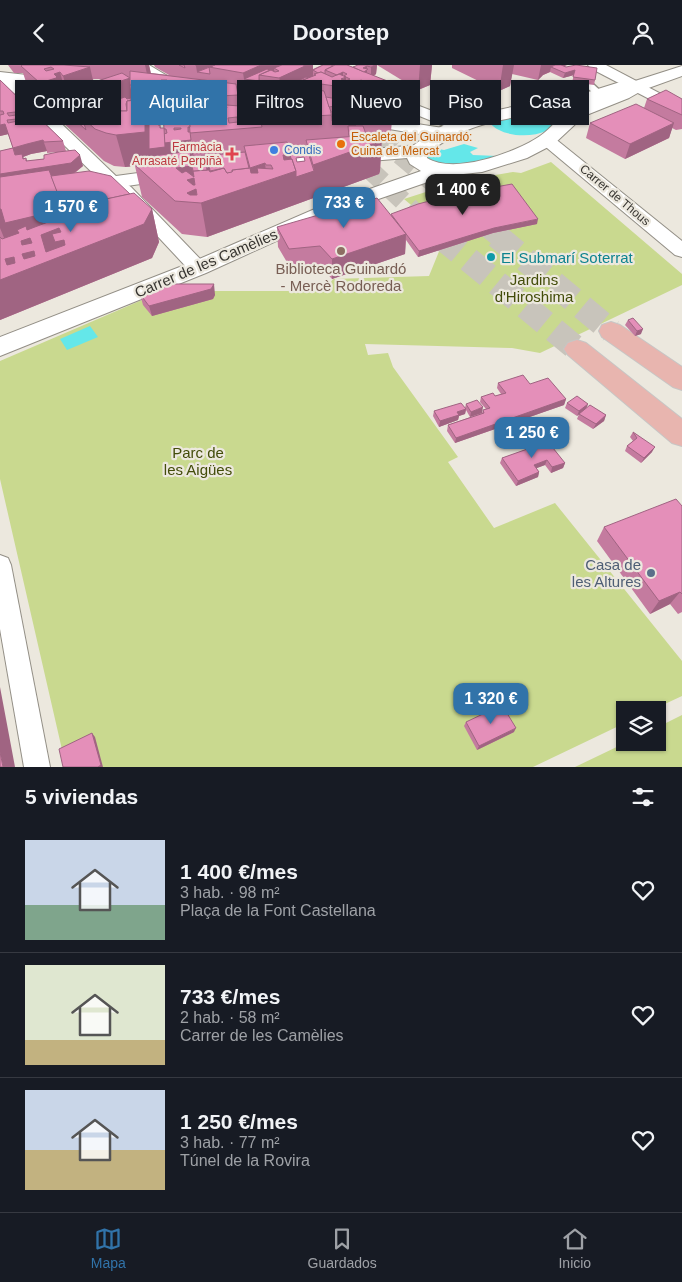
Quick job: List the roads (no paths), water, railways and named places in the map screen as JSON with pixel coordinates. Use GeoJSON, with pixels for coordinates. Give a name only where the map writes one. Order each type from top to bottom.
{"type":"FeatureCollection","features":[{"type":"Feature","properties":{"kind":"main road"},"geometry":{"type":"LineString","coordinates":[[611,331],[682,381]]}},
{"type":"Feature","properties":{"kind":"main road"},"geometry":{"type":"LineString","coordinates":[[577,349],[682,435]]}},
{"type":"Feature","properties":{"kind":"street"},"geometry":{"type":"LineString","coordinates":[[139,65],[164,80]]}},
{"type":"Feature","properties":{"kind":"street"},"geometry":{"type":"LineString","coordinates":[[597,69],[637,86],[682,111]]}},
{"type":"Feature","properties":{"kind":"street"},"geometry":{"type":"LineString","coordinates":[[589,92],[595,89],[637,86],[682,71]]}},
{"type":"Feature","properties":{"kind":"street"},"geometry":{"type":"LineString","coordinates":[[0,77],[36,80]]}},
{"type":"Feature","properties":{"kind":"street"},"geometry":{"type":"LineString","coordinates":[[0,77],[20,92],[30,104],[112,182],[125,191],[198,268]]}},
{"type":"Feature","properties":{"kind":"street","name":"Carrer de les Camèlies"},"geometry":{"type":"LineString","coordinates":[[0,347],[198,268],[331,209],[442,170],[500,161],[535,148],[580,111],[629,92],[637,86]]}},
{"type":"Feature","properties":{"kind":"street"},"geometry":{"type":"LineString","coordinates":[[244,166],[407,152],[420,149],[450,129],[511,112]]}},
{"type":"Feature","properties":{"kind":"street"},"geometry":{"type":"LineString","coordinates":[[420,115],[450,129]]}},
{"type":"Feature","properties":{"kind":"street"},"geometry":{"type":"LineString","coordinates":[[412,125],[450,129]]}},
{"type":"Feature","properties":{"kind":"street"},"geometry":{"type":"LineString","coordinates":[[554,133],[559,125]]}},
{"type":"Feature","properties":{"kind":"street","name":"Carrer de Thous"},"geometry":{"type":"LineString","coordinates":[[554,133],[682,251]]}},
{"type":"Feature","properties":{"kind":"street"},"geometry":{"type":"LineString","coordinates":[[420,149],[417,157],[420,163],[442,170]]}},
{"type":"Feature","properties":{"kind":"street"},"geometry":{"type":"LineString","coordinates":[[61,189],[194,172]]}},
{"type":"Feature","properties":{"kind":"street"},"geometry":{"type":"LineString","coordinates":[[0,565],[38,767]]}},
{"type":"Feature","properties":{"kind":"water"},"geometry":{"type":"Polygon","coordinates":[[[511,118],[511,125],[553,125],[550,129],[540,133],[516,135],[501,131],[492,125],[501,125],[501,119],[511,118]]]}},
{"type":"Feature","properties":{"kind":"water"},"geometry":{"type":"Polygon","coordinates":[[[464,144],[478,148],[470,152],[473,155],[498,156],[455,164],[427,160],[426,154],[434,148],[444,150],[464,144]]]}},
{"type":"Feature","properties":{"kind":"water"},"geometry":{"type":"Polygon","coordinates":[[[90,326],[98,337],[67,350],[60,339],[90,326]]]}},
{"type":"Feature","properties":{"kind":"tunnel"},"geometry":{"type":"LineString","coordinates":[[364,125],[498,237]]}},
{"type":"Feature","properties":{"kind":"tunnel"},"geometry":{"type":"LineString","coordinates":[[348,149],[441,237]]}},
{"type":"Feature","properties":{"kind":"tunnel"},"geometry":{"type":"LineString","coordinates":[[440,236],[577,349]]}},
{"type":"Feature","properties":{"kind":"tunnel"},"geometry":{"type":"LineString","coordinates":[[497,236],[611,331]]}},
{"type":"Feature","properties":{"kind":"place","name":"Escaleta del Guinardó: Cuina de Mercat"},"geometry":{"type":"Point","coordinates":[341,144]}},
{"type":"Feature","properties":{"kind":"place","name":"Condis"},"geometry":{"type":"Point","coordinates":[274,150]}},
{"type":"Feature","properties":{"kind":"place","name":"Farmàcia Arrasaté Perpiñà"},"geometry":{"type":"Point","coordinates":[232,154]}},
{"type":"Feature","properties":{"kind":"place","name":"Biblioteca Guinardó - Mercè Rodoreda"},"geometry":{"type":"Point","coordinates":[341,251]}},
{"type":"Feature","properties":{"kind":"place","name":"El Submarí Soterrat"},"geometry":{"type":"Point","coordinates":[491,257]}},
{"type":"Feature","properties":{"kind":"place","name":"Casa de les Altures"},"geometry":{"type":"Point","coordinates":[651,573]}},
{"type":"Feature","properties":{"kind":"park label","name":"Jardins d'Hiroshima"},"geometry":{"type":"Point","coordinates":[534,288]}},
{"type":"Feature","properties":{"kind":"park label","name":"Parc de les Aigües"},"geometry":{"type":"Point","coordinates":[198,460]}}]}
